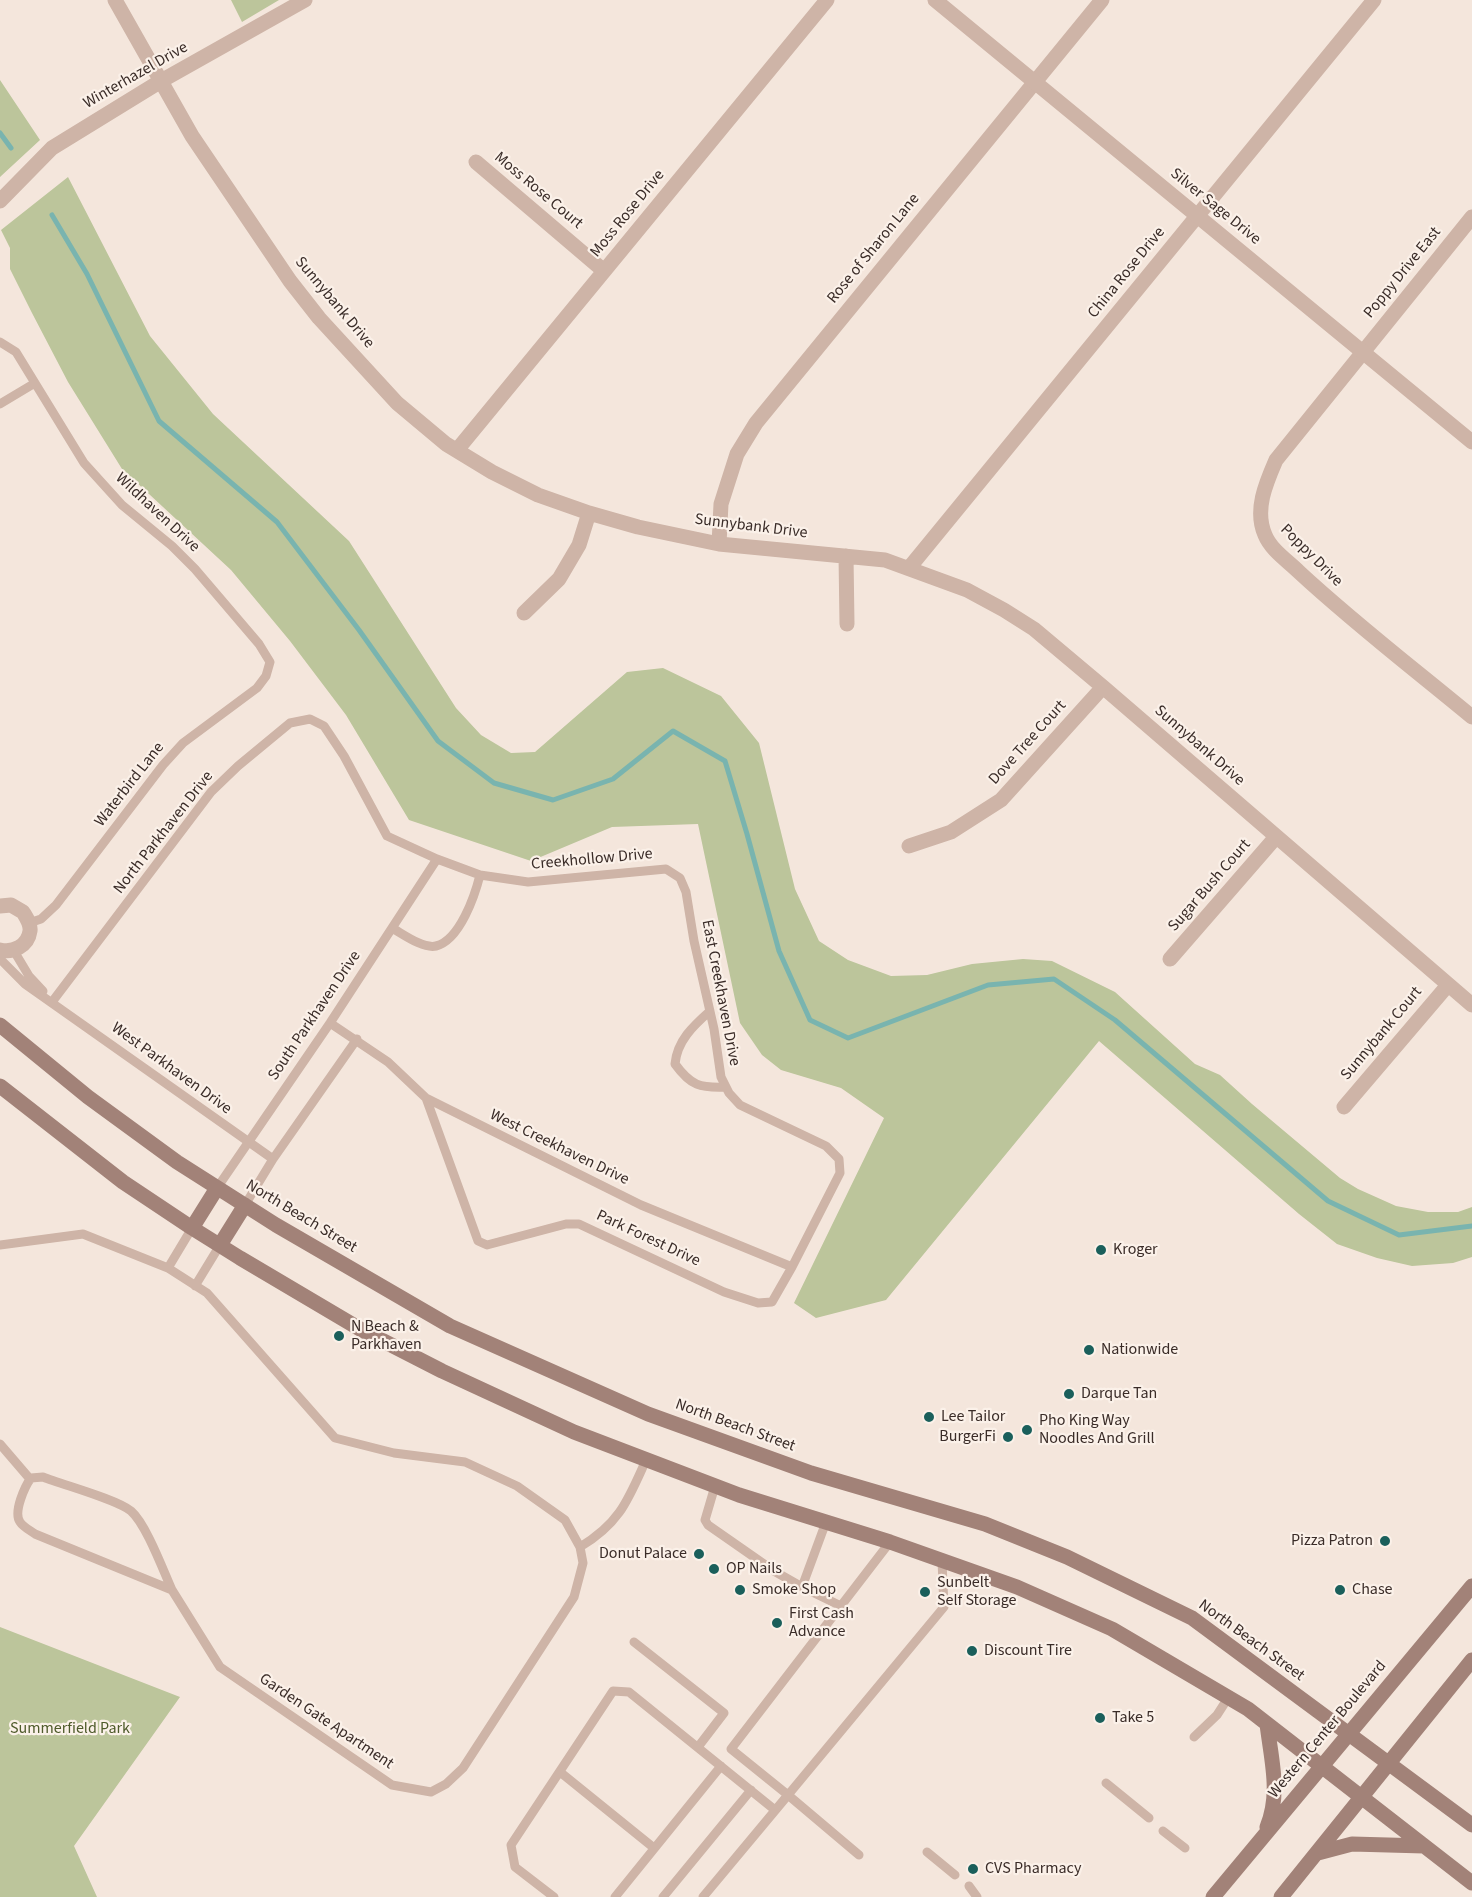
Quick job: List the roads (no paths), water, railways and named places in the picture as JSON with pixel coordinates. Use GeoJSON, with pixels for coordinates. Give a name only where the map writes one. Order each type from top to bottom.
{"type":"FeatureCollection","features":[{"type":"Feature","properties":{"kind":"main road","name":"North Beach Street"},"geometry":{"type":"LineString","coordinates":[[0,1025],[88,1097],[177,1162],[245,1205],[450,1326],[648,1414],[811,1473],[985,1524],[1067,1557],[1192,1618],[1472,1825]]}},
{"type":"Feature","properties":{"kind":"main road"},"geometry":{"type":"LineString","coordinates":[[0,1086],[123,1182],[192,1228],[360,1329],[441,1371],[574,1432],[646,1460],[716,1486],[890,1542],[1035,1593],[1112,1629],[1267,1724],[1472,1883]]}},
{"type":"Feature","properties":{"kind":"main road"},"geometry":{"type":"LineString","coordinates":[[192,1228],[217,1188]]}},
{"type":"Feature","properties":{"kind":"main road"},"geometry":{"type":"LineString","coordinates":[[220,1245],[245,1205]]}},
{"type":"Feature","properties":{"kind":"main road","name":"Western Center Boulevard"},"geometry":{"type":"LineString","coordinates":[[1213,1897],[1347,1733],[1472,1586]]}},
{"type":"Feature","properties":{"kind":"main road"},"geometry":{"type":"LineString","coordinates":[[1281,1897],[1472,1660]]}},
{"type":"Feature","properties":{"kind":"main road"},"geometry":{"type":"LineString","coordinates":[[1263,1838],[1276,1785],[1267,1724]]}},
{"type":"Feature","properties":{"kind":"main road"},"geometry":{"type":"LineString","coordinates":[[1318,1853],[1352,1844],[1425,1846]]}},
{"type":"Feature","properties":{"kind":"street","name":"Sunnybank Drive"},"geometry":{"type":"LineString","coordinates":[[115,0],[198,146],[290,281],[319,318],[398,403],[446,444],[492,472],[538,495],[589,513],[638,527],[719,544],[885,560],[967,590],[1004,610],[1034,629],[1103,687],[1472,1005]]}},
{"type":"Feature","properties":{"kind":"street","name":"Winterhazel Drive"},"geometry":{"type":"LineString","coordinates":[[0,201],[52,148],[161,81],[305,0]]}},
{"type":"Feature","properties":{"kind":"street","name":"Moss Rose Drive"},"geometry":{"type":"LineString","coordinates":[[457,450],[827,0]]}},
{"type":"Feature","properties":{"kind":"street","name":"Silver Sage Drive"},"geometry":{"type":"LineString","coordinates":[[935,0],[1472,442]]}},
{"type":"Feature","properties":{"kind":"street","name":"Rose of Sharon Lane"},"geometry":{"type":"LineString","coordinates":[[719,544],[722,504],[737,454],[756,423],[1102,0]]}},
{"type":"Feature","properties":{"kind":"street","name":"China Rose Drive"},"geometry":{"type":"LineString","coordinates":[[909,568],[1374,0]]}},
{"type":"Feature","properties":{"kind":"street","name":"Moss Rose Court"},"geometry":{"type":"LineString","coordinates":[[476,162],[604,271]]}},
{"type":"Feature","properties":{"kind":"street","name":"Poppy Drive East"},"geometry":{"type":"LineString","coordinates":[[1362,352],[1472,217]]}},
{"type":"Feature","properties":{"kind":"street","name":"Poppy Drive"},"geometry":{"type":"LineString","coordinates":[[1362,352],[1276,460],[1263,491],[1260,517],[1265,536],[1273,547],[1319,591],[1472,717]]}},
{"type":"Feature","properties":{"kind":"street"},"geometry":{"type":"LineString","coordinates":[[524,613],[559,579],[579,545],[589,513]]}},
{"type":"Feature","properties":{"kind":"street"},"geometry":{"type":"LineString","coordinates":[[846,556],[847,624]]}},
{"type":"Feature","properties":{"kind":"street","name":"Dove Tree Court"},"geometry":{"type":"LineString","coordinates":[[909,846],[951,832],[1001,800],[1103,687]]}},
{"type":"Feature","properties":{"kind":"street","name":"Sugar Bush Court"},"geometry":{"type":"LineString","coordinates":[[1170,959],[1276,837]]}},
{"type":"Feature","properties":{"kind":"street"},"geometry":{"type":"LineString","coordinates":[[0,906],[11,905],[23,912],[29,923],[28,937],[20,947],[7,950]]}},
{"type":"Feature","properties":{"kind":"street","name":"Sunnybank Court"},"geometry":{"type":"LineString","coordinates":[[1344,1107],[1448,985]]}},
{"type":"Feature","properties":{"kind":"lane","name":"Wildhaven Drive"},"geometry":{"type":"LineString","coordinates":[[0,342],[16,352],[84,463],[122,506],[172,546],[195,569],[260,644],[270,662],[266,676]]}},
{"type":"Feature","properties":{"kind":"lane"},"geometry":{"type":"LineString","coordinates":[[0,404],[35,383]]}},
{"type":"Feature","properties":{"kind":"lane","name":"Waterbird Lane"},"geometry":{"type":"LineString","coordinates":[[29,923],[41,919],[56,905],[163,765],[183,743],[238,704],[257,688],[266,676]]}},
{"type":"Feature","properties":{"kind":"lane","name":"North Parkhaven Drive"},"geometry":{"type":"LineString","coordinates":[[52,1002],[210,792],[290,723],[310,719],[324,726]]}},
{"type":"Feature","properties":{"kind":"lane","name":"Creekhollow Drive"},"geometry":{"type":"LineString","coordinates":[[324,726],[344,756],[387,836],[437,859],[480,875],[528,882],[666,869],[680,878]]}},
{"type":"Feature","properties":{"kind":"lane","name":"South Parkhaven Drive"},"geometry":{"type":"LineString","coordinates":[[217,1188],[330,1023],[437,859]]}},
{"type":"Feature","properties":{"kind":"lane"},"geometry":{"type":"LineString","coordinates":[[392,928],[424,944],[436,946],[459,927],[473,902],[480,875]]}},
{"type":"Feature","properties":{"kind":"lane","name":"East Creekhaven Drive"},"geometry":{"type":"LineString","coordinates":[[680,878],[686,892],[721,1077],[726,1087],[740,1105],[826,1146],[839,1159],[840,1173],[792,1267]]}},
{"type":"Feature","properties":{"kind":"lane","name":"West Parkhaven Drive"},"geometry":{"type":"LineString","coordinates":[[7,950],[52,1002]]}},
{"type":"Feature","properties":{"kind":"lane","name":"West Parkhaven Drive"},"geometry":{"type":"LineString","coordinates":[[0,959],[25,984],[273,1160]]}},
{"type":"Feature","properties":{"kind":"lane"},"geometry":{"type":"LineString","coordinates":[[710,1011],[697,1023],[676,1050],[675,1065],[683,1076],[696,1085],[705,1088],[726,1087]]}},
{"type":"Feature","properties":{"kind":"lane","name":"West Creekhaven Drive"},"geometry":{"type":"LineString","coordinates":[[330,1023],[388,1062],[426,1098],[641,1205],[792,1267]]}},
{"type":"Feature","properties":{"kind":"lane"},"geometry":{"type":"LineString","coordinates":[[245,1205],[273,1160],[357,1039]]}},
{"type":"Feature","properties":{"kind":"lane","name":"Park Forest Drive"},"geometry":{"type":"LineString","coordinates":[[426,1098],[478,1241],[487,1245],[566,1224],[579,1224],[724,1292],[758,1303],[772,1302],[792,1267]]}},
{"type":"Feature","properties":{"kind":"lane"},"geometry":{"type":"LineString","coordinates":[[168,1268],[192,1228]]}},
{"type":"Feature","properties":{"kind":"lane"},"geometry":{"type":"LineString","coordinates":[[1,1243],[83,1234],[168,1268],[207,1293],[335,1438],[394,1453],[465,1462],[517,1486],[565,1520],[580,1547],[598,1536],[615,1520],[628,1500],[646,1460]]}},
{"type":"Feature","properties":{"kind":"lane"},"geometry":{"type":"LineString","coordinates":[[195,1286],[220,1245]]}},
{"type":"Feature","properties":{"kind":"lane"},"geometry":{"type":"LineString","coordinates":[[0,1444],[30,1479],[25,1486],[17,1511],[20,1522],[35,1534],[172,1590]]}},
{"type":"Feature","properties":{"kind":"lane","name":"Garden Gate Apartment"},"geometry":{"type":"LineString","coordinates":[[30,1479],[43,1477],[118,1504],[130,1511],[139,1521],[172,1590],[220,1667],[392,1785],[431,1792],[446,1784],[464,1768],[574,1597],[583,1563],[580,1547]]}},
{"type":"Feature","properties":{"kind":"lane"},"geometry":{"type":"LineString","coordinates":[[716,1486],[705,1520],[708,1525],[774,1571],[841,1606]]}},
{"type":"Feature","properties":{"kind":"lane"},"geometry":{"type":"LineString","coordinates":[[802,1587],[826,1522]]}},
{"type":"Feature","properties":{"kind":"lane"},"geometry":{"type":"LineString","coordinates":[[859,1855],[731,1749],[890,1542]]}},
{"type":"Feature","properties":{"kind":"lane"},"geometry":{"type":"LineString","coordinates":[[703,1897],[944,1607],[942,1561]]}},
{"type":"Feature","properties":{"kind":"lane"},"geometry":{"type":"LineString","coordinates":[[634,1642],[724,1713],[698,1747]]}},
{"type":"Feature","properties":{"kind":"lane"},"geometry":{"type":"LineString","coordinates":[[554,1897],[515,1867],[512,1845],[613,1691],[629,1692],[775,1810]]}},
{"type":"Feature","properties":{"kind":"lane"},"geometry":{"type":"LineString","coordinates":[[1194,1737],[1217,1715],[1228,1698]]}},
{"type":"Feature","properties":{"kind":"lane"},"geometry":{"type":"LineString","coordinates":[[615,1897],[721,1766]]}},
{"type":"Feature","properties":{"kind":"lane"},"geometry":{"type":"LineString","coordinates":[[560,1772],[654,1848]]}},
{"type":"Feature","properties":{"kind":"lane"},"geometry":{"type":"LineString","coordinates":[[1106,1784],[1149,1818]]}},
{"type":"Feature","properties":{"kind":"lane"},"geometry":{"type":"LineString","coordinates":[[663,1897],[751,1790]]}},
{"type":"Feature","properties":{"kind":"lane"},"geometry":{"type":"LineString","coordinates":[[1163,1831],[1185,1848]]}},
{"type":"Feature","properties":{"kind":"lane"},"geometry":{"type":"LineString","coordinates":[[927,1852],[955,1875]]}},
{"type":"Feature","properties":{"kind":"lane"},"geometry":{"type":"LineString","coordinates":[[969,1886],[978,1897]]}},
{"type":"Feature","properties":{"kind":"waterway"},"geometry":{"type":"LineString","coordinates":[[0,133],[11,148]]}},
{"type":"Feature","properties":{"kind":"waterway"},"geometry":{"type":"LineString","coordinates":[[52,215],[87,274],[159,421],[277,522],[359,630],[438,741],[494,783],[553,800],[613,779],[673,731],[725,761],[779,951],[810,1020],[848,1038],[988,985],[1054,979],[1115,1020],[1328,1201],[1399,1235],[1472,1226]]}},
{"type":"Feature","properties":{"kind":"place","name":"Kroger"},"geometry":{"type":"Point","coordinates":[1101,1250]}},
{"type":"Feature","properties":{"kind":"place","name":"N Beach & Parkhaven"},"geometry":{"type":"Point","coordinates":[339,1336]}},
{"type":"Feature","properties":{"kind":"place","name":"Nationwide"},"geometry":{"type":"Point","coordinates":[1089,1350]}},
{"type":"Feature","properties":{"kind":"place","name":"Darque Tan"},"geometry":{"type":"Point","coordinates":[1069,1394]}},
{"type":"Feature","properties":{"kind":"place","name":"Lee Tailor"},"geometry":{"type":"Point","coordinates":[929,1417]}},
{"type":"Feature","properties":{"kind":"place","name":"Pho King Way Noodles And Grill"},"geometry":{"type":"Point","coordinates":[1027,1430]}},
{"type":"Feature","properties":{"kind":"place","name":"BurgerFi"},"geometry":{"type":"Point","coordinates":[1008,1437]}},
{"type":"Feature","properties":{"kind":"place","name":"Pizza Patron"},"geometry":{"type":"Point","coordinates":[1385,1541]}},
{"type":"Feature","properties":{"kind":"place","name":"Donut Palace"},"geometry":{"type":"Point","coordinates":[699,1554]}},
{"type":"Feature","properties":{"kind":"place","name":"OP Nails"},"geometry":{"type":"Point","coordinates":[714,1569]}},
{"type":"Feature","properties":{"kind":"place","name":"Smoke Shop"},"geometry":{"type":"Point","coordinates":[740,1590]}},
{"type":"Feature","properties":{"kind":"place","name":"Chase"},"geometry":{"type":"Point","coordinates":[1340,1590]}},
{"type":"Feature","properties":{"kind":"place","name":"Sunbelt Self Storage"},"geometry":{"type":"Point","coordinates":[925,1592]}},
{"type":"Feature","properties":{"kind":"place","name":"First Cash Advance"},"geometry":{"type":"Point","coordinates":[777,1623]}},
{"type":"Feature","properties":{"kind":"place","name":"Discount Tire"},"geometry":{"type":"Point","coordinates":[972,1651]}},
{"type":"Feature","properties":{"kind":"place","name":"Take 5"},"geometry":{"type":"Point","coordinates":[1100,1718]}},
{"type":"Feature","properties":{"kind":"place","name":"CVS Pharmacy"},"geometry":{"type":"Point","coordinates":[973,1869]}},
{"type":"Feature","properties":{"kind":"park label","name":"Summerfield Park"},"geometry":{"type":"Point","coordinates":[70,1729]}}]}
